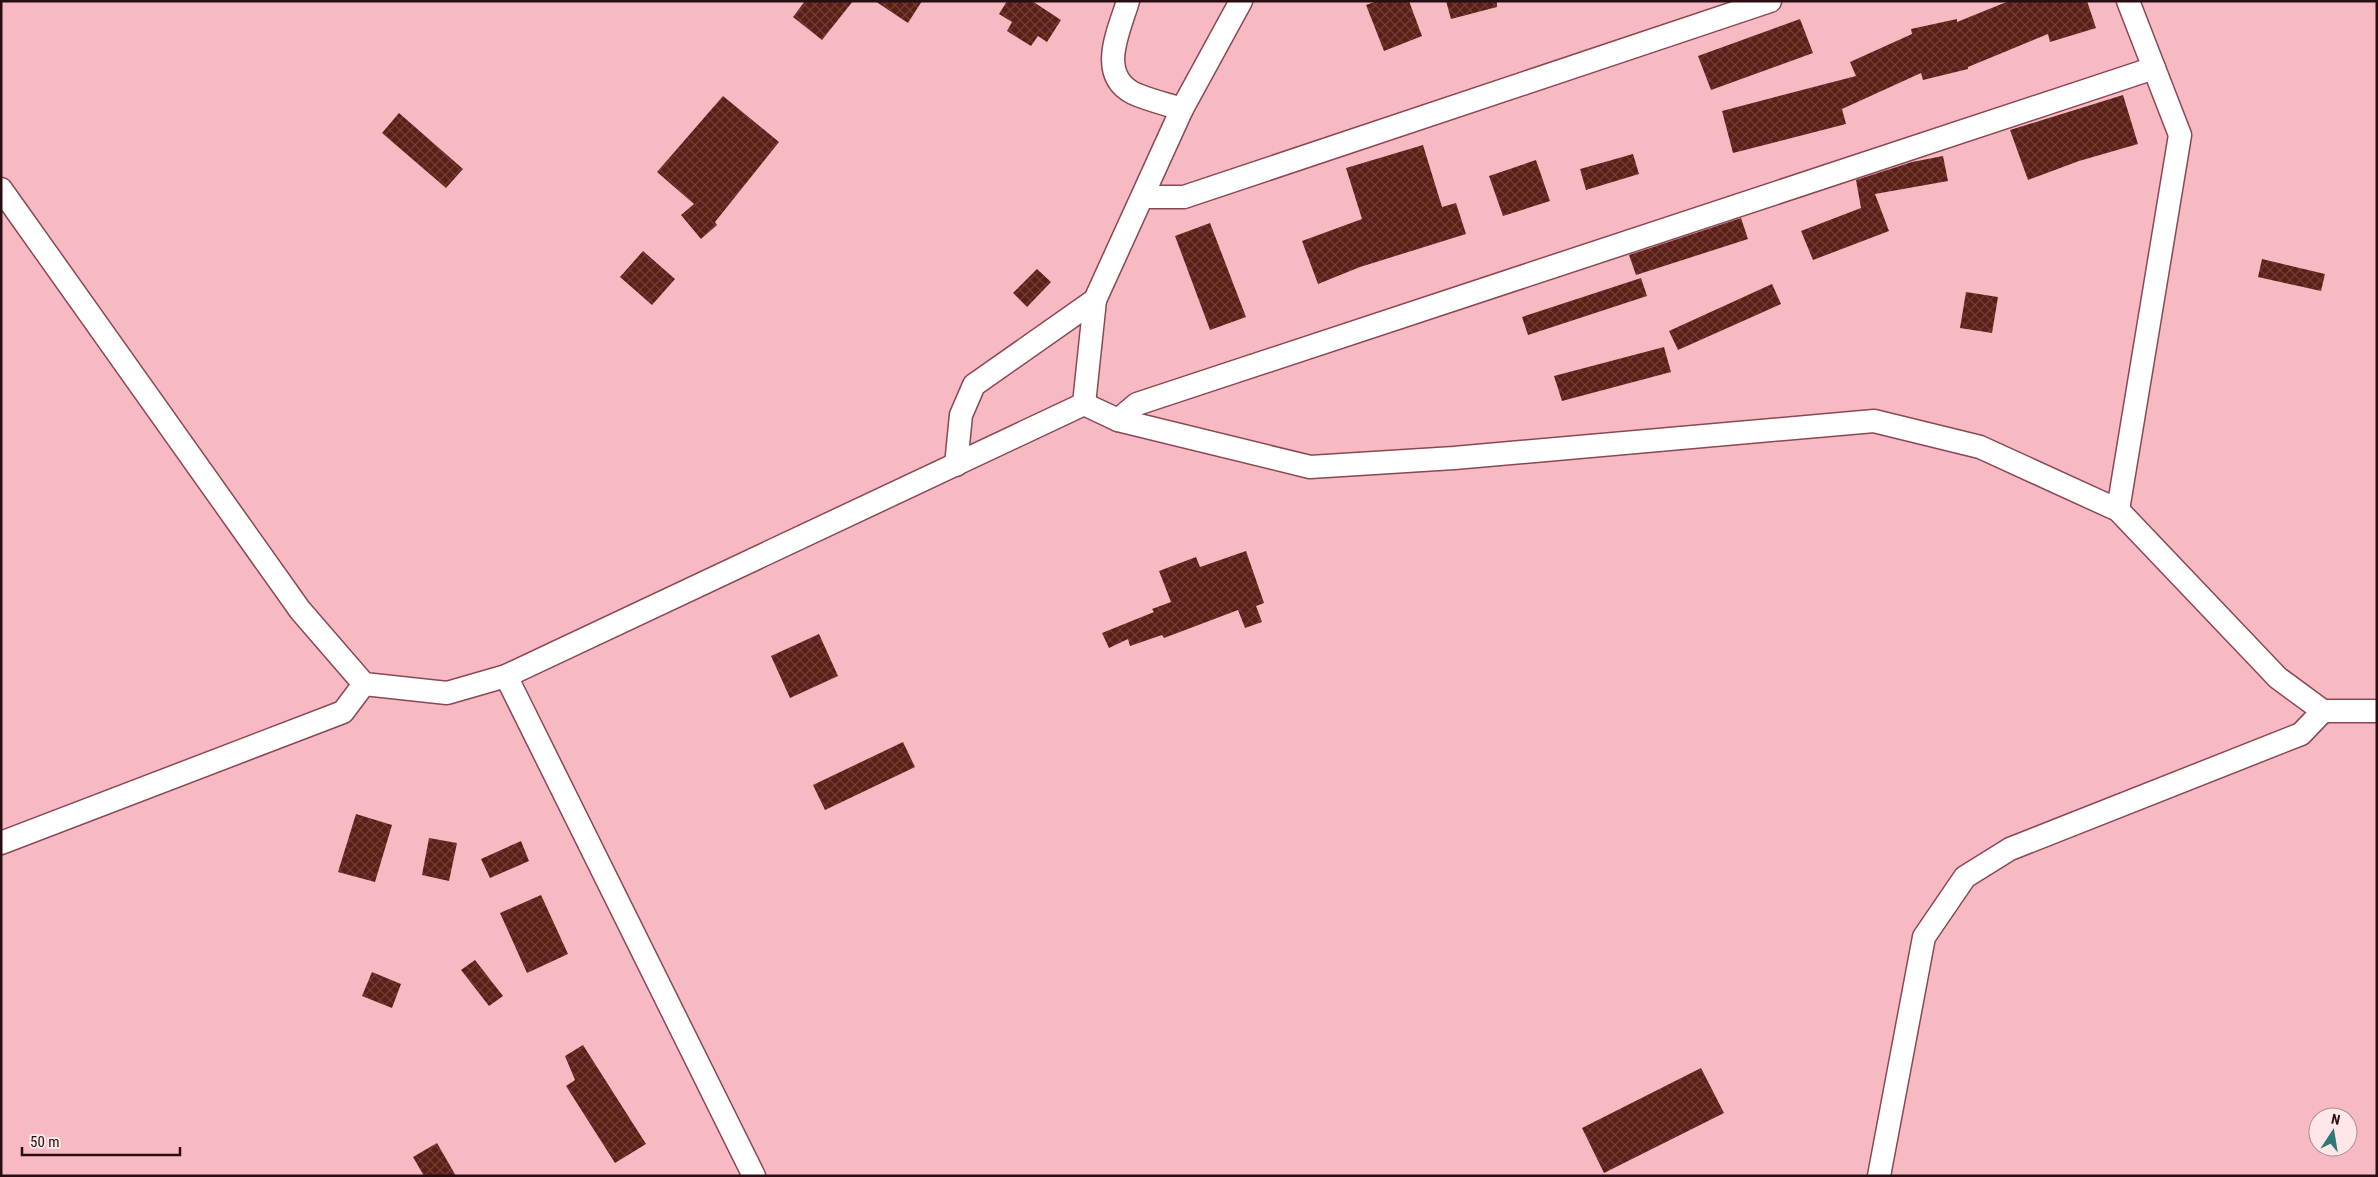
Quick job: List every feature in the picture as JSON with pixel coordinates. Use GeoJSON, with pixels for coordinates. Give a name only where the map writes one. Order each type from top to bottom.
{"type":"FeatureCollection","features":[{"type":"Feature","properties":{"kind":"street"},"geometry":{"type":"LineString","coordinates":[[1128,1],[1114,44],[1113,70],[1119,82],[1134,93],[1182,109]]}},
{"type":"Feature","properties":{"kind":"street"},"geometry":{"type":"LineString","coordinates":[[1084,404],[1095,300],[1182,109],[1242,1]]}},
{"type":"Feature","properties":{"kind":"street"},"geometry":{"type":"LineString","coordinates":[[1143,197],[1184,197],[1770,1]]}},
{"type":"Feature","properties":{"kind":"street"},"geometry":{"type":"LineString","coordinates":[[2118,510],[2180,135],[2128,1]]}},
{"type":"Feature","properties":{"kind":"street"},"geometry":{"type":"LineString","coordinates":[[1118,420],[1138,404],[2154,68]]}},
{"type":"Feature","properties":{"kind":"street"},"geometry":{"type":"LineString","coordinates":[[1,189],[300,610],[364,684],[446,693],[506,676],[1084,404]]}},
{"type":"Feature","properties":{"kind":"street"},"geometry":{"type":"LineString","coordinates":[[956,465],[961,415],[974,385],[1095,300]]}},
{"type":"Feature","properties":{"kind":"street"},"geometry":{"type":"LineString","coordinates":[[1084,404],[1118,420],[1310,467],[1454,458],[1874,421],[1980,447],[2118,510],[2278,678],[2324,711],[2377,711]]}},
{"type":"Feature","properties":{"kind":"street"},"geometry":{"type":"LineString","coordinates":[[506,676],[754,1176]]}},
{"type":"Feature","properties":{"kind":"street"},"geometry":{"type":"LineString","coordinates":[[1,844],[343,712],[364,684]]}},
{"type":"Feature","properties":{"kind":"street"},"geometry":{"type":"LineString","coordinates":[[1879,1176],[1924,937],[1965,877],[2010,849],[2300,734],[2324,711]]}},
{"type":"Feature","properties":{"kind":"building"},"geometry":{"type":"Polygon","coordinates":[[[805,1],[853,1],[822,40],[793,17],[805,1]]]}},
{"type":"Feature","properties":{"kind":"building"},"geometry":{"type":"Polygon","coordinates":[[[875,1],[922,1],[908,23],[875,1]]]}},
{"type":"Feature","properties":{"kind":"building"},"geometry":{"type":"Polygon","coordinates":[[[1007,1],[1032,1],[1061,20],[1047,42],[1038,36],[1031,46],[1007,31],[1012,22],[999,14],[1007,1]]]}},
{"type":"Feature","properties":{"kind":"building"},"geometry":{"type":"Polygon","coordinates":[[[1377,1],[1409,1],[1422,36],[1384,51],[1366,5],[1377,1]]]}},
{"type":"Feature","properties":{"kind":"building"},"geometry":{"type":"Polygon","coordinates":[[[1446,1],[1497,1],[1497,7],[1451,19],[1446,1]]]}},
{"type":"Feature","properties":{"kind":"building"},"geometry":{"type":"Polygon","coordinates":[[[2009,1],[2087,1],[2096,28],[2050,42],[2048,34],[1968,67],[1968,69],[1923,80],[1921,73],[1842,109],[1846,124],[1733,153],[1722,111],[1856,76],[1850,62],[1912,34],[1911,29],[1957,19],[1957,22],[2009,1]]]}},
{"type":"Feature","properties":{"kind":"building"},"geometry":{"type":"Polygon","coordinates":[[[1800,19],[1813,53],[1711,90],[1698,56],[1800,19]]]}},
{"type":"Feature","properties":{"kind":"building"},"geometry":{"type":"Polygon","coordinates":[[[2123,95],[2138,144],[2079,161],[2028,180],[2010,130],[2123,95]]]}},
{"type":"Feature","properties":{"kind":"building"},"geometry":{"type":"Polygon","coordinates":[[[723,96],[779,142],[715,222],[717,225],[701,239],[681,215],[694,204],[657,172],[723,96]]]}},
{"type":"Feature","properties":{"kind":"building"},"geometry":{"type":"Polygon","coordinates":[[[399,113],[463,169],[446,188],[382,133],[399,113]]]}},
{"type":"Feature","properties":{"kind":"building"},"geometry":{"type":"Polygon","coordinates":[[[1423,145],[1442,207],[1456,203],[1466,234],[1360,267],[1318,284],[1302,241],[1362,219],[1346,168],[1423,145]]]}},
{"type":"Feature","properties":{"kind":"building"},"geometry":{"type":"Polygon","coordinates":[[[1633,154],[1639,174],[1586,190],[1580,169],[1633,154]]]}},
{"type":"Feature","properties":{"kind":"building"},"geometry":{"type":"Polygon","coordinates":[[[1943,156],[1948,181],[1875,194],[1889,231],[1813,260],[1801,231],[1861,208],[1856,180],[1912,162],[1943,156]]]}},
{"type":"Feature","properties":{"kind":"building"},"geometry":{"type":"Polygon","coordinates":[[[1536,160],[1550,201],[1503,216],[1489,176],[1536,160]]]}},
{"type":"Feature","properties":{"kind":"building"},"geometry":{"type":"Polygon","coordinates":[[[1741,218],[1748,239],[1636,275],[1629,255],[1741,218]]]}},
{"type":"Feature","properties":{"kind":"building"},"geometry":{"type":"Polygon","coordinates":[[[1210,223],[1246,317],[1210,330],[1175,236],[1210,223]]]}},
{"type":"Feature","properties":{"kind":"building"},"geometry":{"type":"Polygon","coordinates":[[[643,251],[675,279],[652,305],[620,277],[643,251]]]}},
{"type":"Feature","properties":{"kind":"building"},"geometry":{"type":"Polygon","coordinates":[[[2262,259],[2325,274],[2321,291],[2258,277],[2262,259]]]}},
{"type":"Feature","properties":{"kind":"building"},"geometry":{"type":"Polygon","coordinates":[[[1037,269],[1051,282],[1027,307],[1013,293],[1037,269]]]}},
{"type":"Feature","properties":{"kind":"building"},"geometry":{"type":"Polygon","coordinates":[[[1641,278],[1647,296],[1528,335],[1522,317],[1641,278]]]}},
{"type":"Feature","properties":{"kind":"building"},"geometry":{"type":"Polygon","coordinates":[[[1772,284],[1781,304],[1678,350],[1669,331],[1772,284]]]}},
{"type":"Feature","properties":{"kind":"building"},"geometry":{"type":"Polygon","coordinates":[[[1966,292],[1998,297],[1992,333],[1960,328],[1966,292]]]}},
{"type":"Feature","properties":{"kind":"building"},"geometry":{"type":"Polygon","coordinates":[[[1664,347],[1671,372],[1562,401],[1554,376],[1664,347]]]}},
{"type":"Feature","properties":{"kind":"building"},"geometry":{"type":"Polygon","coordinates":[[[1246,551],[1264,603],[1256,606],[1262,622],[1245,628],[1238,610],[1164,638],[1162,635],[1130,646],[1128,639],[1109,648],[1102,633],[1154,612],[1152,609],[1171,602],[1159,571],[1196,557],[1200,567],[1246,551]]]}},
{"type":"Feature","properties":{"kind":"building"},"geometry":{"type":"Polygon","coordinates":[[[819,634],[838,676],[790,698],[771,656],[819,634]]]}},
{"type":"Feature","properties":{"kind":"building"},"geometry":{"type":"Polygon","coordinates":[[[903,742],[915,767],[825,810],[813,785],[903,742]]]}},
{"type":"Feature","properties":{"kind":"building"},"geometry":{"type":"Polygon","coordinates":[[[356,814],[392,825],[375,882],[338,872],[356,814]]]}},
{"type":"Feature","properties":{"kind":"building"},"geometry":{"type":"Polygon","coordinates":[[[429,838],[457,843],[449,881],[422,875],[429,838]]]}},
{"type":"Feature","properties":{"kind":"building"},"geometry":{"type":"Polygon","coordinates":[[[521,841],[529,861],[490,878],[481,859],[521,841]]]}},
{"type":"Feature","properties":{"kind":"building"},"geometry":{"type":"Polygon","coordinates":[[[541,895],[568,954],[527,973],[500,913],[541,895]]]}},
{"type":"Feature","properties":{"kind":"building"},"geometry":{"type":"Polygon","coordinates":[[[475,960],[503,996],[489,1006],[461,970],[475,960]]]}},
{"type":"Feature","properties":{"kind":"building"},"geometry":{"type":"Polygon","coordinates":[[[372,972],[401,984],[392,1008],[362,996],[372,972]]]}},
{"type":"Feature","properties":{"kind":"building"},"geometry":{"type":"Polygon","coordinates":[[[583,1045],[646,1144],[615,1163],[566,1086],[575,1080],[565,1056],[583,1045]]]}},
{"type":"Feature","properties":{"kind":"building"},"geometry":{"type":"Polygon","coordinates":[[[1701,1068],[1724,1113],[1604,1173],[1582,1128],[1701,1068]]]}},
{"type":"Feature","properties":{"kind":"building"},"geometry":{"type":"Polygon","coordinates":[[[437,1143],[456,1176],[424,1176],[413,1157],[437,1143]]]}}]}
